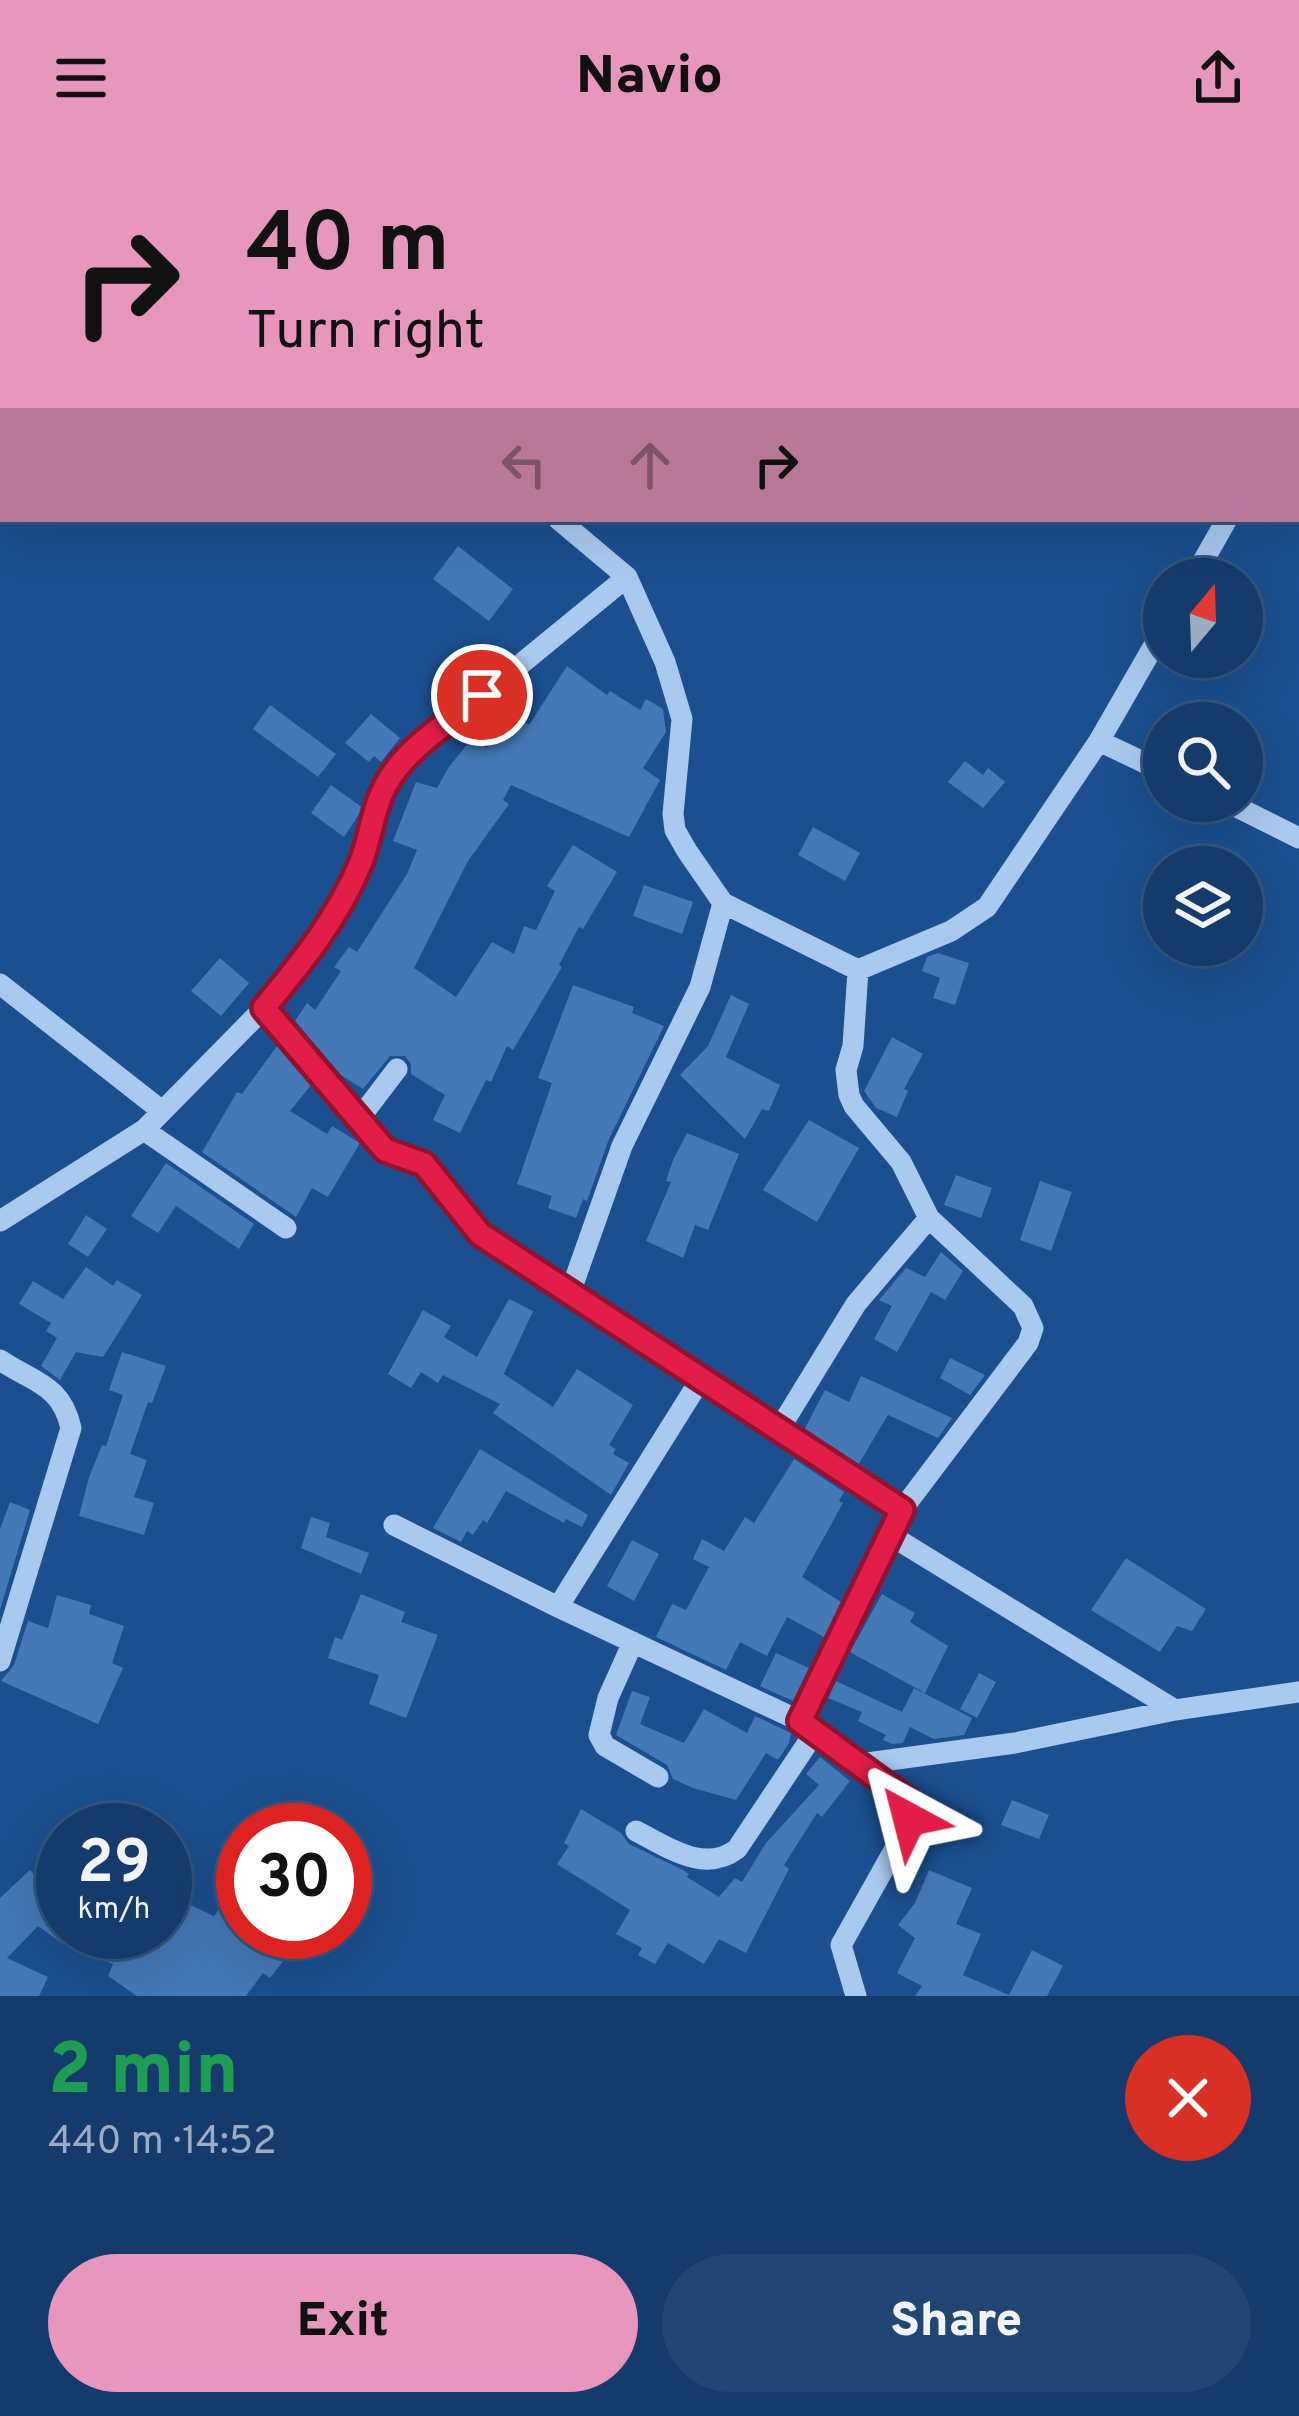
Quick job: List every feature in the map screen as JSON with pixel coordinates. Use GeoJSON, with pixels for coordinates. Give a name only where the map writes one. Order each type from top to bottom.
{"type":"FeatureCollection","features":[{"type":"Feature","properties":{"kind":"street"},"geometry":{"type":"LineString","coordinates":[[562,522],[627,577],[665,662],[682,719],[675,830],[723,903],[858,970],[950,931],[987,907],[1099,741],[1143,665]]}},
{"type":"Feature","properties":{"kind":"street"},"geometry":{"type":"LineString","coordinates":[[1204,558],[1225,522]]}},
{"type":"Feature","properties":{"kind":"street"},"geometry":{"type":"LineString","coordinates":[[0,1221],[143,1130],[264,1008],[339,909],[388,781],[410,755],[627,577]]}},
{"type":"Feature","properties":{"kind":"street"},"geometry":{"type":"LineString","coordinates":[[1099,741],[1143,762]]}},
{"type":"Feature","properties":{"kind":"street"},"geometry":{"type":"LineString","coordinates":[[1263,820],[1299,838]]}},
{"type":"Feature","properties":{"kind":"street"},"geometry":{"type":"LineString","coordinates":[[570,1293],[622,1146],[700,987],[723,903]]}},
{"type":"Feature","properties":{"kind":"street"},"geometry":{"type":"LineString","coordinates":[[636,1831],[694,1858],[711,1861],[737,1849],[807,1726],[902,1510],[1028,1343],[1033,1328],[1023,1306],[929,1217],[901,1162],[863,1120],[849,1095],[846,1070],[853,1046],[858,970]]}},
{"type":"Feature","properties":{"kind":"street"},"geometry":{"type":"LineString","coordinates":[[0,984],[162,1111]]}},
{"type":"Feature","properties":{"kind":"street"},"geometry":{"type":"LineString","coordinates":[[264,1008],[385,1150],[424,1164],[480,1234],[902,1510]]}},
{"type":"Feature","properties":{"kind":"street"},"geometry":{"type":"LineString","coordinates":[[359,1119],[397,1069]]}},
{"type":"Feature","properties":{"kind":"street"},"geometry":{"type":"LineString","coordinates":[[143,1130],[286,1228]]}},
{"type":"Feature","properties":{"kind":"street"},"geometry":{"type":"LineString","coordinates":[[778,1431],[856,1304],[929,1217]]}},
{"type":"Feature","properties":{"kind":"street"},"geometry":{"type":"LineString","coordinates":[[0,1360],[57,1394],[71,1428],[0,1661]]}},
{"type":"Feature","properties":{"kind":"street"},"geometry":{"type":"LineString","coordinates":[[558,1607],[702,1377]]}},
{"type":"Feature","properties":{"kind":"street"},"geometry":{"type":"LineString","coordinates":[[394,1525],[807,1726],[909,1801],[906,1829],[842,1945],[856,1996]]}},
{"type":"Feature","properties":{"kind":"street"},"geometry":{"type":"LineString","coordinates":[[890,1535],[1174,1710]]}},
{"type":"Feature","properties":{"kind":"street"},"geometry":{"type":"LineString","coordinates":[[632,1642],[604,1710],[599,1735],[605,1746],[658,1777]]}},
{"type":"Feature","properties":{"kind":"street"},"geometry":{"type":"LineString","coordinates":[[860,1764],[1015,1743],[1174,1710],[1299,1692]]}},
{"type":"Feature","properties":{"kind":"building"},"geometry":{"type":"Polygon","coordinates":[[[458,546],[513,589],[489,621],[433,579],[458,546]]]}},
{"type":"Feature","properties":{"kind":"building"},"geometry":{"type":"Polygon","coordinates":[[[567,666],[607,695],[610,691],[640,710],[646,699],[663,709],[666,732],[643,768],[660,780],[629,837],[511,785],[503,800],[509,804],[468,861],[414,968],[456,997],[492,942],[514,954],[524,926],[536,930],[555,891],[547,886],[573,845],[617,872],[583,929],[579,927],[562,967],[513,1050],[507,1046],[491,1082],[486,1080],[460,1133],[433,1120],[445,1095],[411,1074],[405,1056],[390,1056],[363,1089],[341,1075],[295,1021],[307,1003],[315,1010],[341,971],[334,967],[349,947],[357,952],[407,874],[417,850],[393,841],[416,782],[437,788],[473,737],[486,748],[491,745],[511,714],[529,725],[567,666]]]}},
{"type":"Feature","properties":{"kind":"building"},"geometry":{"type":"Polygon","coordinates":[[[270,705],[336,754],[318,777],[253,729],[270,705]]]}},
{"type":"Feature","properties":{"kind":"building"},"geometry":{"type":"Polygon","coordinates":[[[371,714],[400,738],[381,762],[374,756],[369,762],[345,743],[371,714]]]}},
{"type":"Feature","properties":{"kind":"building"},"geometry":{"type":"Polygon","coordinates":[[[965,761],[983,775],[988,768],[1005,782],[983,808],[948,782],[965,761]]]}},
{"type":"Feature","properties":{"kind":"building"},"geometry":{"type":"Polygon","coordinates":[[[331,785],[363,808],[344,837],[311,813],[331,785]]]}},
{"type":"Feature","properties":{"kind":"building"},"geometry":{"type":"Polygon","coordinates":[[[813,827],[860,853],[845,881],[798,855],[813,827]]]}},
{"type":"Feature","properties":{"kind":"building"},"geometry":{"type":"Polygon","coordinates":[[[644,885],[693,902],[682,934],[633,916],[644,885]]]}},
{"type":"Feature","properties":{"kind":"building"},"geometry":{"type":"Polygon","coordinates":[[[938,953],[969,963],[955,1005],[933,998],[940,978],[922,971],[927,957],[938,953]]]}},
{"type":"Feature","properties":{"kind":"building"},"geometry":{"type":"Polygon","coordinates":[[[220,958],[249,983],[221,1016],[191,991],[220,958]]]}},
{"type":"Feature","properties":{"kind":"building"},"geometry":{"type":"Polygon","coordinates":[[[573,985],[634,1007],[632,1013],[664,1026],[576,1218],[548,1208],[552,1196],[517,1184],[552,1083],[538,1078],[573,985]]]}},
{"type":"Feature","properties":{"kind":"building"},"geometry":{"type":"Polygon","coordinates":[[[731,995],[749,1004],[726,1057],[780,1085],[769,1111],[762,1109],[745,1139],[680,1075],[708,1046],[731,995]]]}},
{"type":"Feature","properties":{"kind":"building"},"geometry":{"type":"Polygon","coordinates":[[[892,1037],[923,1054],[904,1089],[908,1091],[897,1117],[876,1108],[864,1091],[892,1037]]]}},
{"type":"Feature","properties":{"kind":"building"},"geometry":{"type":"Polygon","coordinates":[[[277,1046],[311,1085],[290,1111],[327,1134],[332,1126],[360,1143],[328,1197],[312,1188],[296,1217],[202,1152],[237,1092],[242,1094],[277,1046]]]}},
{"type":"Feature","properties":{"kind":"building"},"geometry":{"type":"Polygon","coordinates":[[[809,1120],[859,1148],[817,1222],[763,1190],[809,1120]]]}},
{"type":"Feature","properties":{"kind":"building"},"geometry":{"type":"Polygon","coordinates":[[[687,1133],[739,1154],[708,1230],[695,1225],[683,1258],[646,1241],[687,1133]]]}},
{"type":"Feature","properties":{"kind":"building"},"geometry":{"type":"Polygon","coordinates":[[[166,1163],[254,1224],[239,1249],[176,1206],[158,1233],[131,1216],[166,1163]]]}},
{"type":"Feature","properties":{"kind":"building"},"geometry":{"type":"Polygon","coordinates":[[[956,1175],[992,1188],[981,1218],[944,1205],[956,1175]]]}},
{"type":"Feature","properties":{"kind":"building"},"geometry":{"type":"Polygon","coordinates":[[[1040,1181],[1072,1192],[1051,1251],[1020,1240],[1040,1181]]]}},
{"type":"Feature","properties":{"kind":"building"},"geometry":{"type":"Polygon","coordinates":[[[86,1215],[107,1229],[88,1257],[68,1244],[86,1215]]]}},
{"type":"Feature","properties":{"kind":"building"},"geometry":{"type":"Polygon","coordinates":[[[941,1252],[963,1271],[945,1300],[931,1292],[897,1352],[874,1339],[892,1306],[879,1300],[906,1268],[925,1277],[941,1252]]]}},
{"type":"Feature","properties":{"kind":"building"},"geometry":{"type":"Polygon","coordinates":[[[86,1267],[113,1286],[117,1280],[142,1295],[103,1357],[76,1352],[60,1380],[41,1366],[57,1338],[46,1331],[51,1323],[19,1304],[33,1281],[63,1299],[86,1267]]]}},
{"type":"Feature","properties":{"kind":"building"},"geometry":{"type":"Polygon","coordinates":[[[509,1299],[533,1311],[504,1374],[553,1407],[577,1369],[633,1405],[609,1445],[616,1449],[613,1454],[629,1463],[611,1495],[493,1413],[500,1404],[443,1375],[438,1383],[421,1372],[411,1388],[388,1374],[423,1310],[451,1326],[444,1337],[477,1357],[509,1299]]]}},
{"type":"Feature","properties":{"kind":"building"},"geometry":{"type":"Polygon","coordinates":[[[122,1352],[166,1366],[130,1454],[147,1460],[134,1497],[154,1503],[144,1535],[79,1516],[89,1477],[102,1445],[106,1446],[123,1395],[109,1390],[122,1352]]]}},
{"type":"Feature","properties":{"kind":"building"},"geometry":{"type":"Polygon","coordinates":[[[950,1358],[985,1375],[970,1395],[940,1378],[950,1358]]]}},
{"type":"Feature","properties":{"kind":"building"},"geometry":{"type":"Polygon","coordinates":[[[861,1376],[952,1418],[938,1438],[888,1415],[858,1465],[804,1430],[825,1390],[849,1402],[861,1376]]]}},
{"type":"Feature","properties":{"kind":"building"},"geometry":{"type":"Polygon","coordinates":[[[480,1449],[588,1515],[582,1527],[566,1519],[564,1523],[506,1491],[487,1523],[483,1520],[473,1535],[467,1531],[461,1542],[433,1528],[480,1449]]]}},
{"type":"Feature","properties":{"kind":"building"},"geometry":{"type":"Polygon","coordinates":[[[794,1459],[844,1492],[839,1501],[843,1503],[802,1577],[841,1602],[824,1637],[787,1617],[767,1656],[740,1642],[726,1670],[656,1637],[672,1604],[686,1610],[709,1567],[693,1559],[702,1539],[724,1551],[745,1517],[754,1523],[794,1459]]]}},
{"type":"Feature","properties":{"kind":"building"},"geometry":{"type":"Polygon","coordinates":[[[10,1502],[30,1510],[0,1610],[0,1529],[10,1502]]]}},
{"type":"Feature","properties":{"kind":"building"},"geometry":{"type":"Polygon","coordinates":[[[311,1517],[330,1523],[326,1537],[369,1553],[361,1574],[301,1548],[311,1517]]]}},
{"type":"Feature","properties":{"kind":"building"},"geometry":{"type":"Polygon","coordinates":[[[632,1540],[659,1554],[634,1601],[607,1586],[632,1540]]]}},
{"type":"Feature","properties":{"kind":"building"},"geometry":{"type":"Polygon","coordinates":[[[1126,1558],[1206,1609],[1192,1631],[1177,1626],[1160,1652],[1091,1610],[1126,1558]]]}},
{"type":"Feature","properties":{"kind":"building"},"geometry":{"type":"Polygon","coordinates":[[[361,1594],[405,1612],[401,1622],[438,1635],[406,1718],[369,1704],[379,1675],[328,1658],[335,1637],[342,1640],[361,1594]]]}},
{"type":"Feature","properties":{"kind":"building"},"geometry":{"type":"Polygon","coordinates":[[[882,1594],[915,1613],[910,1622],[948,1646],[925,1693],[850,1652],[882,1594]]]}},
{"type":"Feature","properties":{"kind":"building"},"geometry":{"type":"Polygon","coordinates":[[[57,1595],[91,1605],[89,1614],[124,1626],[112,1663],[123,1668],[98,1724],[1,1681],[14,1665],[28,1621],[48,1628],[57,1595]]]}},
{"type":"Feature","properties":{"kind":"building"},"geometry":{"type":"Polygon","coordinates":[[[776,1653],[809,1668],[793,1701],[760,1686],[776,1653]]]}},
{"type":"Feature","properties":{"kind":"building"},"geometry":{"type":"Polygon","coordinates":[[[979,1673],[996,1682],[977,1718],[960,1709],[979,1673]]]}},
{"type":"Feature","properties":{"kind":"building"},"geometry":{"type":"Polygon","coordinates":[[[836,1681],[902,1712],[914,1688],[972,1718],[964,1735],[934,1739],[910,1727],[903,1743],[892,1744],[883,1740],[886,1735],[858,1721],[862,1712],[828,1698],[836,1681]]]}},
{"type":"Feature","properties":{"kind":"building"},"geometry":{"type":"Polygon","coordinates":[[[632,1691],[650,1697],[640,1724],[684,1743],[704,1709],[747,1733],[755,1716],[791,1733],[789,1743],[778,1760],[766,1753],[736,1800],[693,1788],[673,1779],[667,1765],[616,1735],[632,1691]]]}},
{"type":"Feature","properties":{"kind":"building"},"geometry":{"type":"Polygon","coordinates":[[[820,1757],[850,1781],[822,1817],[817,1813],[784,1865],[789,1869],[746,1953],[719,1939],[704,1964],[668,1943],[655,1964],[638,1955],[642,1948],[616,1934],[630,1910],[557,1864],[569,1846],[564,1843],[581,1809],[621,1833],[629,1844],[683,1870],[719,1897],[735,1878],[742,1882],[766,1843],[819,1785],[806,1774],[820,1757]]]}},
{"type":"Feature","properties":{"kind":"building"},"geometry":{"type":"Polygon","coordinates":[[[1012,1800],[1049,1815],[1039,1839],[1001,1825],[1012,1800]]]}},
{"type":"Feature","properties":{"kind":"building"},"geometry":{"type":"Polygon","coordinates":[[[30,1870],[36,1876],[36,1928],[7,1958],[48,1977],[39,1996],[0,1996],[0,1898],[30,1870]]]}},
{"type":"Feature","properties":{"kind":"building"},"geometry":{"type":"Polygon","coordinates":[[[929,1870],[972,1888],[956,1924],[981,1934],[963,1975],[1009,1995],[1032,1950],[1063,1966],[1047,1996],[915,1996],[922,1986],[897,1973],[915,1938],[898,1925],[915,1903],[929,1870]]]}},
{"type":"Feature","properties":{"kind":"building"},"geometry":{"type":"Polygon","coordinates":[[[192,1906],[214,1916],[216,1959],[285,1959],[270,1978],[263,1973],[246,1996],[137,1996],[108,1976],[113,1964],[99,1959],[192,1959],[192,1906]]]}},
{"type":"Feature","properties":{"kind":"route"},"geometry":{"type":"LineString","coordinates":[[482,695],[410,755],[388,781],[339,909],[264,1008],[385,1150],[424,1164],[480,1234],[902,1510],[800,1721],[909,1801],[909,1819]]}}]}
